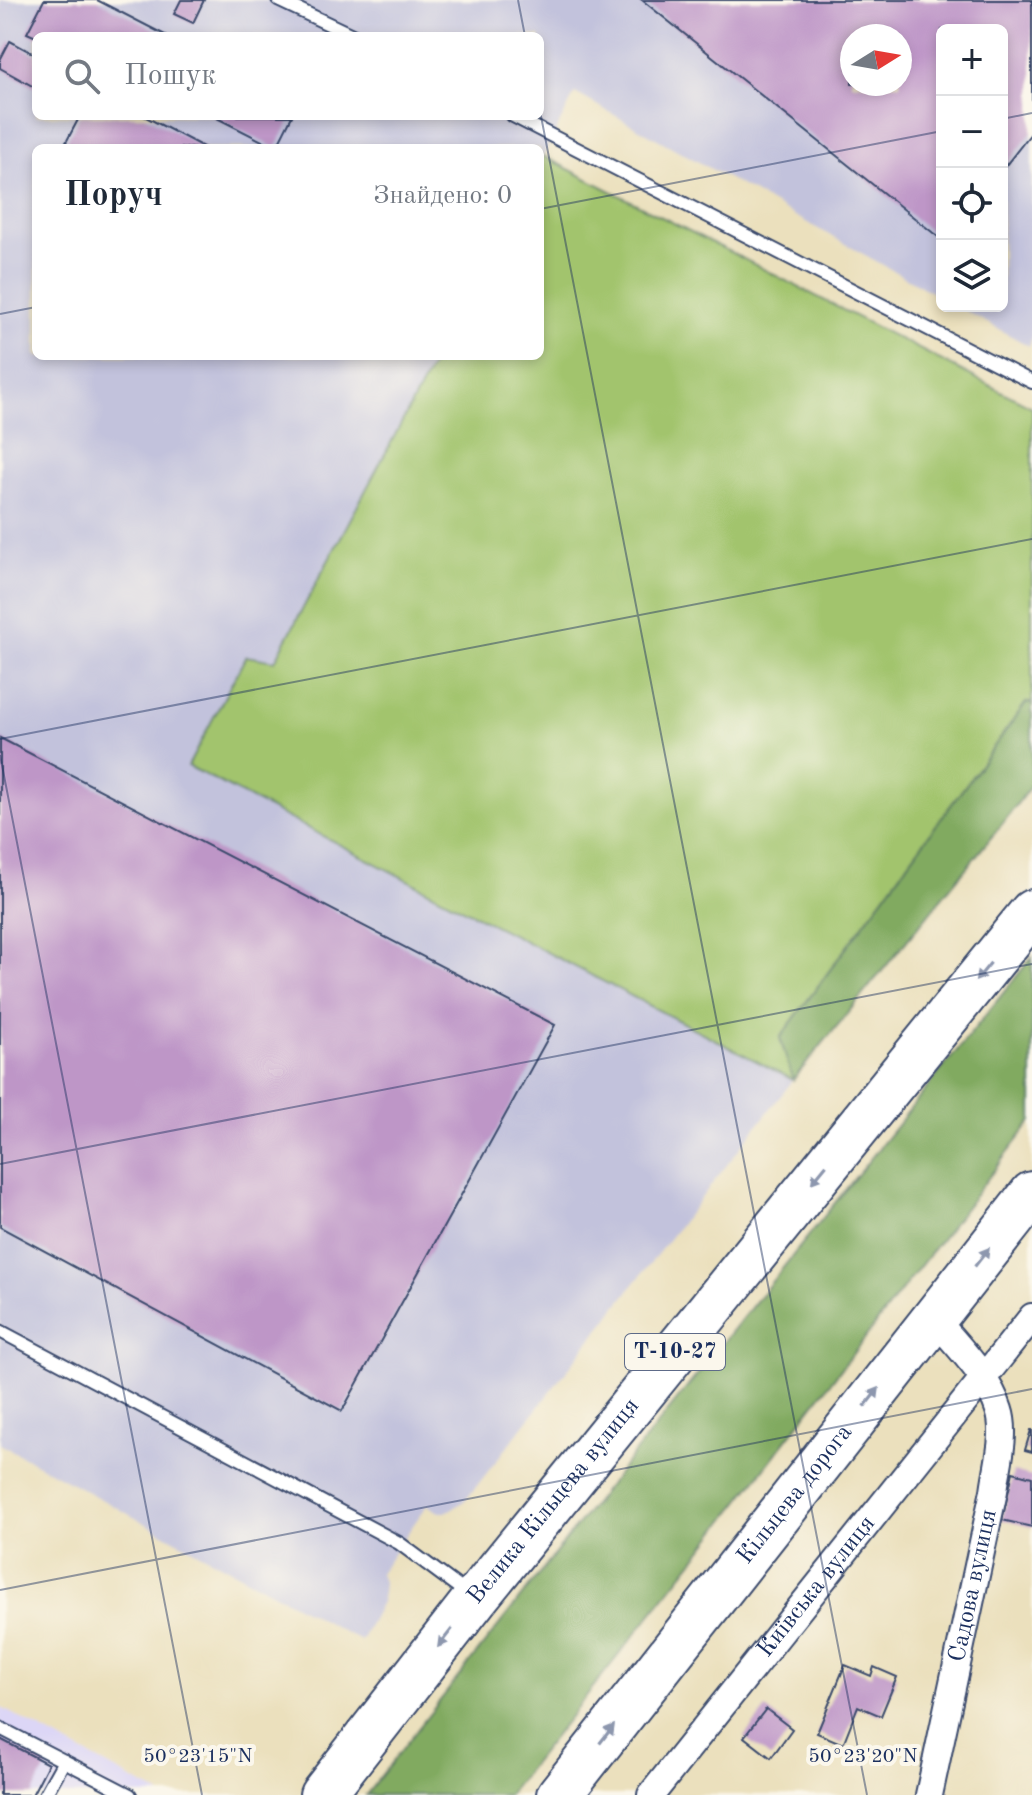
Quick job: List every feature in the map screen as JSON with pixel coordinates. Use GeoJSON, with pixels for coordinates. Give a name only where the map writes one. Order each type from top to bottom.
{"type":"FeatureCollection","features":[{"type":"Feature","properties":{"kind":"highway","name":"Велика Кільцева вулиця"},"geometry":{"type":"LineString","coordinates":[[322,1795],[475,1599],[1032,912]]}},
{"type":"Feature","properties":{"kind":"highway","name":"Кільцева дорога"},"geometry":{"type":"LineString","coordinates":[[559,1795],[1032,1194]]}},
{"type":"Feature","properties":{"kind":"street"},"geometry":{"type":"LineString","coordinates":[[984,1379],[1032,1317]]}},
{"type":"Feature","properties":{"kind":"street","name":"Садова вулиця"},"geometry":{"type":"LineString","coordinates":[[929,1795],[994,1491],[1001,1444],[1000,1412],[984,1379],[934,1318]]}},
{"type":"Feature","properties":{"kind":"street","name":"Київська вулиця"},"geometry":{"type":"LineString","coordinates":[[651,1795],[984,1379]]}},
{"type":"Feature","properties":{"kind":"lane"},"geometry":{"type":"LineString","coordinates":[[278,0],[346,32]]}},
{"type":"Feature","properties":{"kind":"lane"},"geometry":{"type":"LineString","coordinates":[[521,120],[1032,382]]}},
{"type":"Feature","properties":{"kind":"lane"},"geometry":{"type":"LineString","coordinates":[[0,1331],[399,1543],[475,1599]]}},
{"type":"Feature","properties":{"kind":"lane"},"geometry":{"type":"LineString","coordinates":[[0,1728],[130,1795]]}},
{"type":"Feature","properties":{"kind":"lane"},"geometry":{"type":"LineString","coordinates":[[45,1795],[64,1761]]}},
{"type":"Feature","properties":{"kind":"shaded area"},"geometry":{"type":"Polygon","coordinates":[[[0,0],[1032,0],[1032,338],[1029,346],[968,312],[1008,312],[1008,24],[936,24],[936,295],[575,93],[544,154],[544,144],[32,144],[32,360],[435,360],[275,661],[188,766],[793,1080],[465,1501],[446,1512],[439,1512],[427,1505],[380,1573],[383,1582],[381,1602],[361,1641],[0,1444],[0,0]]]}},
{"type":"Feature","properties":{"kind":"shaded area"},"geometry":{"type":"Polygon","coordinates":[[[0,1707],[161,1795],[0,1795],[0,1707]]]}},
{"type":"Feature","properties":{"kind":"green space"},"geometry":{"type":"Polygon","coordinates":[[[544,157],[1032,407],[1032,702],[1026,703],[780,1038],[793,1080],[188,766],[246,656],[275,661],[435,360],[544,360],[544,157]]]}},
{"type":"Feature","properties":{"kind":"green space"},"geometry":{"type":"Polygon","coordinates":[[[1032,702],[1032,784],[793,1080],[780,1038],[1026,703],[1032,702]]]}},
{"type":"Feature","properties":{"kind":"green space"},"geometry":{"type":"Polygon","coordinates":[[[1032,957],[1032,1121],[704,1547],[508,1795],[366,1795],[608,1486],[1032,957]]]}},
{"type":"Feature","properties":{"kind":"building"},"geometry":{"type":"Polygon","coordinates":[[[44,0],[97,0],[159,32],[32,32],[32,35],[27,33],[44,0]]]}},
{"type":"Feature","properties":{"kind":"building"},"geometry":{"type":"Polygon","coordinates":[[[181,0],[204,0],[193,23],[174,14],[181,0]]]}},
{"type":"Feature","properties":{"kind":"building"},"geometry":{"type":"Polygon","coordinates":[[[642,0],[1032,0],[1032,132],[1008,162],[1008,24],[936,24],[936,235],[642,0]]]}},
{"type":"Feature","properties":{"kind":"building"},"geometry":{"type":"Polygon","coordinates":[[[10,41],[32,53],[32,86],[0,68],[0,60],[10,41]]]}},
{"type":"Feature","properties":{"kind":"building"},"geometry":{"type":"Polygon","coordinates":[[[78,120],[152,120],[197,144],[65,144],[78,120]]]}},
{"type":"Feature","properties":{"kind":"building"},"geometry":{"type":"Polygon","coordinates":[[[221,120],[290,120],[278,144],[268,144],[221,120]]]}},
{"type":"Feature","properties":{"kind":"building"},"geometry":{"type":"Polygon","coordinates":[[[0,738],[555,1025],[342,1411],[0,1227],[0,738]]]}},
{"type":"Feature","properties":{"kind":"building"},"geometry":{"type":"Polygon","coordinates":[[[1032,1430],[1032,1452],[1025,1450],[1032,1430]]]}},
{"type":"Feature","properties":{"kind":"building"},"geometry":{"type":"Polygon","coordinates":[[[1013,1472],[1032,1477],[1032,1527],[1002,1520],[1013,1472]]]}},
{"type":"Feature","properties":{"kind":"building"},"geometry":{"type":"Polygon","coordinates":[[[845,1665],[871,1676],[874,1667],[897,1677],[881,1716],[858,1706],[843,1744],[817,1733],[845,1665]]]}},
{"type":"Feature","properties":{"kind":"building"},"geometry":{"type":"Polygon","coordinates":[[[766,1709],[792,1729],[771,1758],[744,1737],[766,1709]]]}},
{"type":"Feature","properties":{"kind":"building"},"geometry":{"type":"Polygon","coordinates":[[[0,1739],[48,1764],[32,1795],[0,1795],[0,1739]]]}}]}
